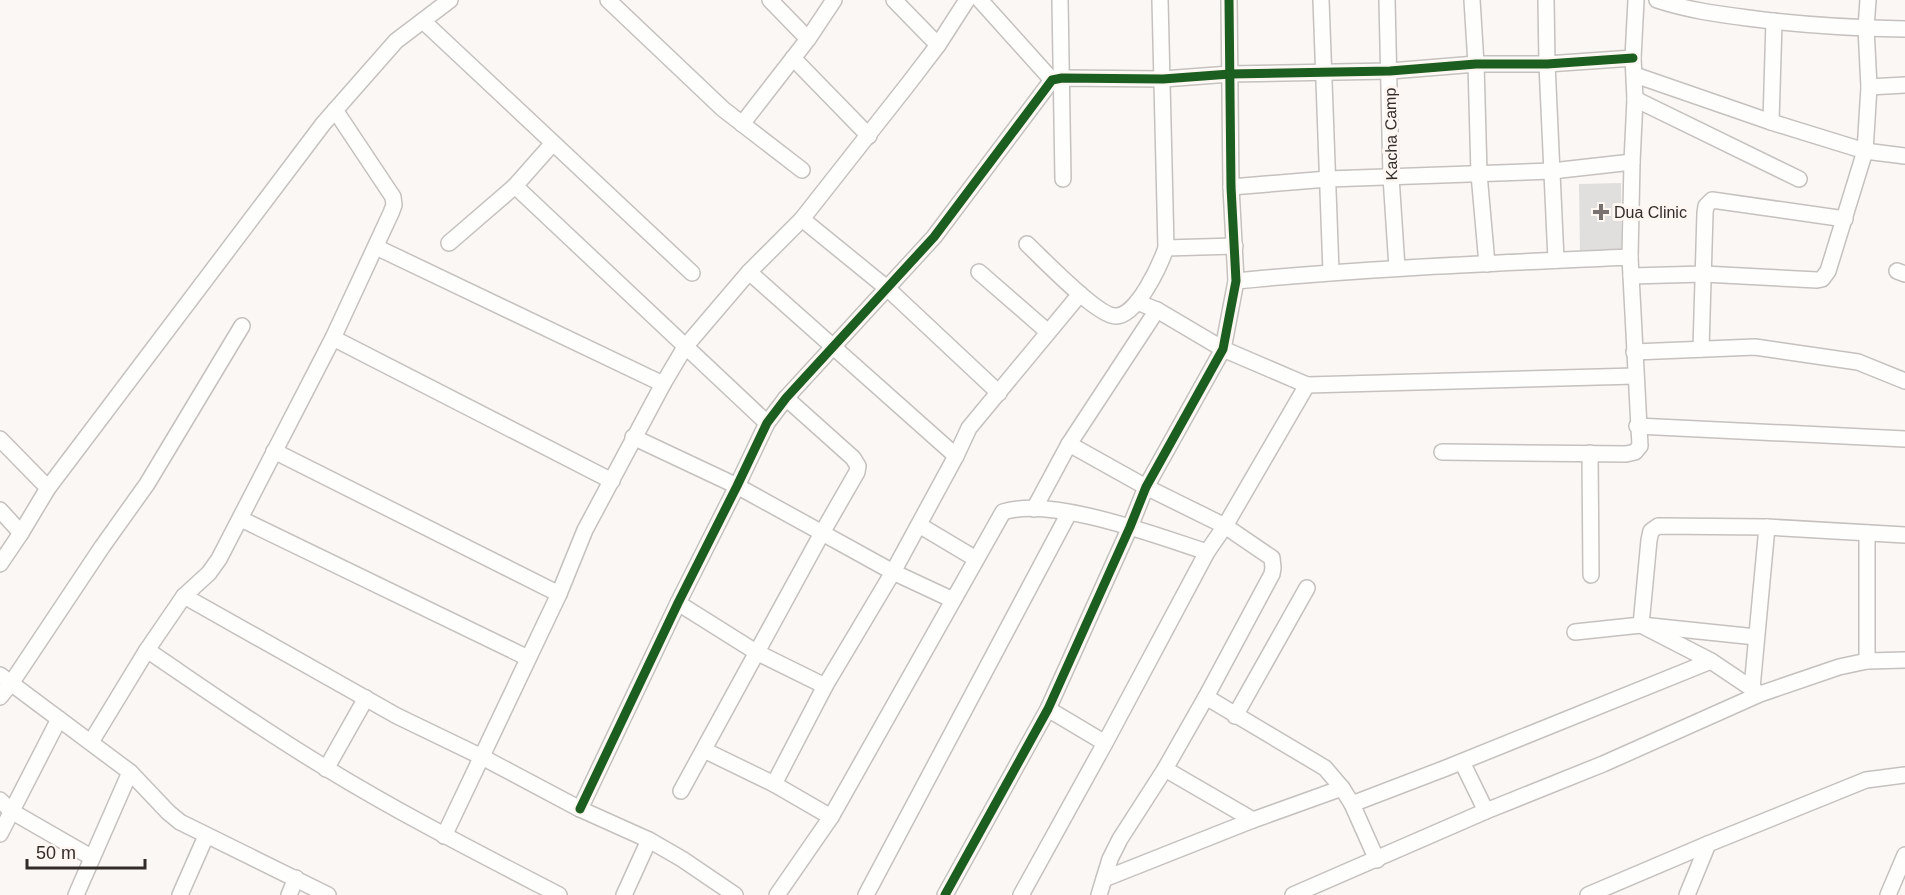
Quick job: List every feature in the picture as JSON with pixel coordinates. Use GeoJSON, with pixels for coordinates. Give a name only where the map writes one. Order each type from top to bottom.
{"type":"FeatureCollection","features":[{"type":"Feature","properties":{"kind":"street"},"geometry":{"type":"LineString","coordinates":[[0,564],[48,488],[335,110],[396,41],[450,0]]}},
{"type":"Feature","properties":{"kind":"street"},"geometry":{"type":"LineString","coordinates":[[608,0],[723,109],[802,170]]}},
{"type":"Feature","properties":{"kind":"street"},"geometry":{"type":"LineString","coordinates":[[770,0],[808,39]]}},
{"type":"Feature","properties":{"kind":"street"},"geometry":{"type":"LineString","coordinates":[[742,124],[808,39],[834,0]]}},
{"type":"Feature","properties":{"kind":"street"},"geometry":{"type":"LineString","coordinates":[[894,0],[938,45]]}},
{"type":"Feature","properties":{"kind":"street"},"geometry":{"type":"LineString","coordinates":[[444,836],[559,594],[585,530],[633,437],[685,347],[749,272],[802,219],[938,45],[968,0]]}},
{"type":"Feature","properties":{"kind":"street"},"geometry":{"type":"LineString","coordinates":[[980,0],[1057,79],[1163,79],[1230,74],[1390,71],[1476,64],[1547,64],[1633,58]]}},
{"type":"Feature","properties":{"kind":"street"},"geometry":{"type":"LineString","coordinates":[[1060,0],[1057,79],[1063,179]]}},
{"type":"Feature","properties":{"kind":"street"},"geometry":{"type":"LineString","coordinates":[[1027,244],[1080,294],[1110,316],[1124,315],[1137,302],[1158,268],[1166,248],[1160,0]]}},
{"type":"Feature","properties":{"kind":"street"},"geometry":{"type":"LineString","coordinates":[[945,895],[1048,709],[1146,487],[1223,349],[1236,281],[1231,187],[1229,0]]}},
{"type":"Feature","properties":{"kind":"street"},"geometry":{"type":"LineString","coordinates":[[1321,0],[1331,272]]}},
{"type":"Feature","properties":{"kind":"street","name":"Kacha Camp"},"geometry":{"type":"LineString","coordinates":[[1387,0],[1391,177],[1397,268]]}},
{"type":"Feature","properties":{"kind":"street"},"geometry":{"type":"LineString","coordinates":[[1472,0],[1479,174],[1486,264]]}},
{"type":"Feature","properties":{"kind":"street"},"geometry":{"type":"LineString","coordinates":[[1546,0],[1556,260]]}},
{"type":"Feature","properties":{"kind":"street"},"geometry":{"type":"LineString","coordinates":[[1442,452],[1626,454],[1635,452],[1640,446],[1637,426],[1630,257],[1636,0]]}},
{"type":"Feature","properties":{"kind":"street"},"geometry":{"type":"LineString","coordinates":[[1657,0],[1685,9],[1711,6],[1774,21],[1905,29]]}},
{"type":"Feature","properties":{"kind":"street"},"geometry":{"type":"LineString","coordinates":[[1631,276],[1704,274],[1822,279],[1828,271],[1865,151],[1869,87],[1866,28],[1868,0]]}},
{"type":"Feature","properties":{"kind":"street"},"geometry":{"type":"LineString","coordinates":[[423,21],[692,273]]}},
{"type":"Feature","properties":{"kind":"street"},"geometry":{"type":"LineString","coordinates":[[1771,123],[1774,21]]}},
{"type":"Feature","properties":{"kind":"street"},"geometry":{"type":"LineString","coordinates":[[793,58],[869,136]]}},
{"type":"Feature","properties":{"kind":"street"},"geometry":{"type":"LineString","coordinates":[[1635,75],[1771,123],[1865,151],[1905,156]]}},
{"type":"Feature","properties":{"kind":"street"},"geometry":{"type":"LineString","coordinates":[[580,809],[767,423],[786,398],[934,237],[1057,79]]}},
{"type":"Feature","properties":{"kind":"street"},"geometry":{"type":"LineString","coordinates":[[1869,87],[1905,85]]}},
{"type":"Feature","properties":{"kind":"street"},"geometry":{"type":"LineString","coordinates":[[1635,99],[1799,179]]}},
{"type":"Feature","properties":{"kind":"street"},"geometry":{"type":"LineString","coordinates":[[91,742],[147,650],[184,596],[209,573],[219,559],[333,338],[391,213],[394,204],[393,196],[335,110]]}},
{"type":"Feature","properties":{"kind":"street"},"geometry":{"type":"LineString","coordinates":[[449,243],[515,186],[553,143]]}},
{"type":"Feature","properties":{"kind":"street"},"geometry":{"type":"LineString","coordinates":[[1231,187],[1328,179],[1552,171],[1632,162]]}},
{"type":"Feature","properties":{"kind":"street"},"geometry":{"type":"LineString","coordinates":[[515,186],[767,423]]}},
{"type":"Feature","properties":{"kind":"street"},"geometry":{"type":"LineString","coordinates":[[1701,349],[1705,213],[1712,200],[1845,219]]}},
{"type":"Feature","properties":{"kind":"street"},"geometry":{"type":"LineString","coordinates":[[802,219],[888,289],[999,393]]}},
{"type":"Feature","properties":{"kind":"street"},"geometry":{"type":"LineString","coordinates":[[1166,248],[1235,246]]}},
{"type":"Feature","properties":{"kind":"street"},"geometry":{"type":"LineString","coordinates":[[376,247],[663,384]]}},
{"type":"Feature","properties":{"kind":"street"},"geometry":{"type":"LineString","coordinates":[[1236,281],[1331,272],[1630,257]]}},
{"type":"Feature","properties":{"kind":"street"},"geometry":{"type":"LineString","coordinates":[[749,272],[956,456]]}},
{"type":"Feature","properties":{"kind":"street"},"geometry":{"type":"LineString","coordinates":[[979,272],[1048,333]]}},
{"type":"Feature","properties":{"kind":"street"},"geometry":{"type":"LineString","coordinates":[[774,784],[825,686],[893,572],[975,418],[999,393],[1080,294]]}},
{"type":"Feature","properties":{"kind":"street"},"geometry":{"type":"LineString","coordinates":[[1137,302],[1157,310],[1223,349],[1307,385],[1635,376]]}},
{"type":"Feature","properties":{"kind":"street"},"geometry":{"type":"LineString","coordinates":[[1034,509],[1070,444],[1157,310]]}},
{"type":"Feature","properties":{"kind":"street"},"geometry":{"type":"LineString","coordinates":[[0,697],[6,679],[147,484],[242,326]]}},
{"type":"Feature","properties":{"kind":"street"},"geometry":{"type":"LineString","coordinates":[[333,338],[612,481]]}},
{"type":"Feature","properties":{"kind":"street"},"geometry":{"type":"LineString","coordinates":[[1634,352],[1755,347],[1858,362],[1905,381]]}},
{"type":"Feature","properties":{"kind":"street"},"geometry":{"type":"LineString","coordinates":[[1021,895],[1207,552],[1225,526],[1307,385]]}},
{"type":"Feature","properties":{"kind":"street"},"geometry":{"type":"LineString","coordinates":[[681,791],[857,472],[858,466],[853,458],[786,398]]}},
{"type":"Feature","properties":{"kind":"street"},"geometry":{"type":"LineString","coordinates":[[1637,426],[1905,439]]}},
{"type":"Feature","properties":{"kind":"street"},"geometry":{"type":"LineString","coordinates":[[633,437],[737,486],[893,572],[953,600]]}},
{"type":"Feature","properties":{"kind":"street"},"geometry":{"type":"LineString","coordinates":[[0,439],[48,488]]}},
{"type":"Feature","properties":{"kind":"street"},"geometry":{"type":"LineString","coordinates":[[1070,444],[1146,487],[1225,526],[1272,558],[1273,568],[1272,574],[1206,697],[1165,769],[1120,839],[1110,859],[1099,895]]}},
{"type":"Feature","properties":{"kind":"street"},"geometry":{"type":"LineString","coordinates":[[274,451],[559,594]]}},
{"type":"Feature","properties":{"kind":"street"},"geometry":{"type":"LineString","coordinates":[[1590,453],[1592,574]]}},
{"type":"Feature","properties":{"kind":"street"},"geometry":{"type":"LineString","coordinates":[[777,895],[831,817],[1003,512],[1011,509],[1034,509],[1070,513],[1130,527],[1207,552]]}},
{"type":"Feature","properties":{"kind":"street"},"geometry":{"type":"LineString","coordinates":[[0,510],[21,533]]}},
{"type":"Feature","properties":{"kind":"street"},"geometry":{"type":"LineString","coordinates":[[866,895],[1070,513]]}},
{"type":"Feature","properties":{"kind":"street"},"geometry":{"type":"LineString","coordinates":[[241,519],[528,658]]}},
{"type":"Feature","properties":{"kind":"street"},"geometry":{"type":"LineString","coordinates":[[919,525],[976,559]]}},
{"type":"Feature","properties":{"kind":"street"},"geometry":{"type":"LineString","coordinates":[[1641,625],[1649,540],[1651,531],[1658,526],[1767,526],[1905,535]]}},
{"type":"Feature","properties":{"kind":"street"},"geometry":{"type":"LineString","coordinates":[[1756,691],[1756,637],[1767,526]]}},
{"type":"Feature","properties":{"kind":"street"},"geometry":{"type":"LineString","coordinates":[[1867,533],[1867,662]]}},
{"type":"Feature","properties":{"kind":"street"},"geometry":{"type":"LineString","coordinates":[[1235,716],[1307,588]]}},
{"type":"Feature","properties":{"kind":"street"},"geometry":{"type":"LineString","coordinates":[[184,596],[366,698],[580,809],[649,840],[735,895]]}},
{"type":"Feature","properties":{"kind":"street"},"geometry":{"type":"LineString","coordinates":[[678,603],[756,652],[825,686]]}},
{"type":"Feature","properties":{"kind":"street"},"geometry":{"type":"LineString","coordinates":[[1641,625],[1711,661],[1756,691]]}},
{"type":"Feature","properties":{"kind":"street"},"geometry":{"type":"LineString","coordinates":[[1575,632],[1641,625],[1756,637]]}},
{"type":"Feature","properties":{"kind":"street"},"geometry":{"type":"LineString","coordinates":[[147,650],[237,712],[326,769],[444,836],[559,895]]}},
{"type":"Feature","properties":{"kind":"street"},"geometry":{"type":"LineString","coordinates":[[1293,895],[1486,811],[1604,764],[1756,691],[1839,667],[1867,662],[1905,660]]}},
{"type":"Feature","properties":{"kind":"street"},"geometry":{"type":"LineString","coordinates":[[1352,804],[1711,661]]}},
{"type":"Feature","properties":{"kind":"street"},"geometry":{"type":"LineString","coordinates":[[6,679],[130,772],[180,822],[328,895]]}},
{"type":"Feature","properties":{"kind":"street"},"geometry":{"type":"LineString","coordinates":[[1206,697],[1324,768],[1342,788],[1352,804],[1377,860]]}},
{"type":"Feature","properties":{"kind":"street"},"geometry":{"type":"LineString","coordinates":[[326,769],[366,698]]}},
{"type":"Feature","properties":{"kind":"street"},"geometry":{"type":"LineString","coordinates":[[1048,709],[1105,743]]}},
{"type":"Feature","properties":{"kind":"street"},"geometry":{"type":"LineString","coordinates":[[0,834],[5,806],[59,719]]}},
{"type":"Feature","properties":{"kind":"street"},"geometry":{"type":"LineString","coordinates":[[704,750],[774,784],[831,817]]}},
{"type":"Feature","properties":{"kind":"street"},"geometry":{"type":"LineString","coordinates":[[1462,762],[1486,811]]}},
{"type":"Feature","properties":{"kind":"street"},"geometry":{"type":"LineString","coordinates":[[1165,769],[1253,820]]}},
{"type":"Feature","properties":{"kind":"street"},"geometry":{"type":"LineString","coordinates":[[76,895],[130,772]]}},
{"type":"Feature","properties":{"kind":"street"},"geometry":{"type":"LineString","coordinates":[[1588,895],[1866,780],[1905,774]]}},
{"type":"Feature","properties":{"kind":"street"},"geometry":{"type":"LineString","coordinates":[[1104,879],[1253,820],[1342,788]]}},
{"type":"Feature","properties":{"kind":"street"},"geometry":{"type":"LineString","coordinates":[[5,806],[91,857]]}},
{"type":"Feature","properties":{"kind":"street"},"geometry":{"type":"LineString","coordinates":[[180,895],[206,836]]}},
{"type":"Feature","properties":{"kind":"street"},"geometry":{"type":"LineString","coordinates":[[624,895],[649,840]]}},
{"type":"Feature","properties":{"kind":"street"},"geometry":{"type":"LineString","coordinates":[[1687,895],[1708,844]]}},
{"type":"Feature","properties":{"kind":"street"},"geometry":{"type":"LineString","coordinates":[[1888,895],[1905,855]]}},
{"type":"Feature","properties":{"kind":"street"},"geometry":{"type":"LineString","coordinates":[[289,895],[296,878]]}},
{"type":"Feature","properties":{"kind":"building"},"geometry":{"type":"Polygon","coordinates":[[[1621,183],[1622,254],[1580,255],[1579,184],[1621,183]]]}},
{"type":"Feature","properties":{"kind":"cycle path"},"geometry":{"type":"LineString","coordinates":[[945,895],[1048,709],[1146,487],[1223,349],[1236,281],[1231,187],[1229,0]]}},
{"type":"Feature","properties":{"kind":"cycle path"},"geometry":{"type":"LineString","coordinates":[[580,809],[767,423],[786,398],[934,237],[1052,80],[1062,78],[1163,79],[1230,74],[1390,71],[1476,64],[1547,64],[1633,58]]}},
{"type":"Feature","properties":{"kind":"place","name":"Dua Clinic"},"geometry":{"type":"Point","coordinates":[1601,212]}}]}
